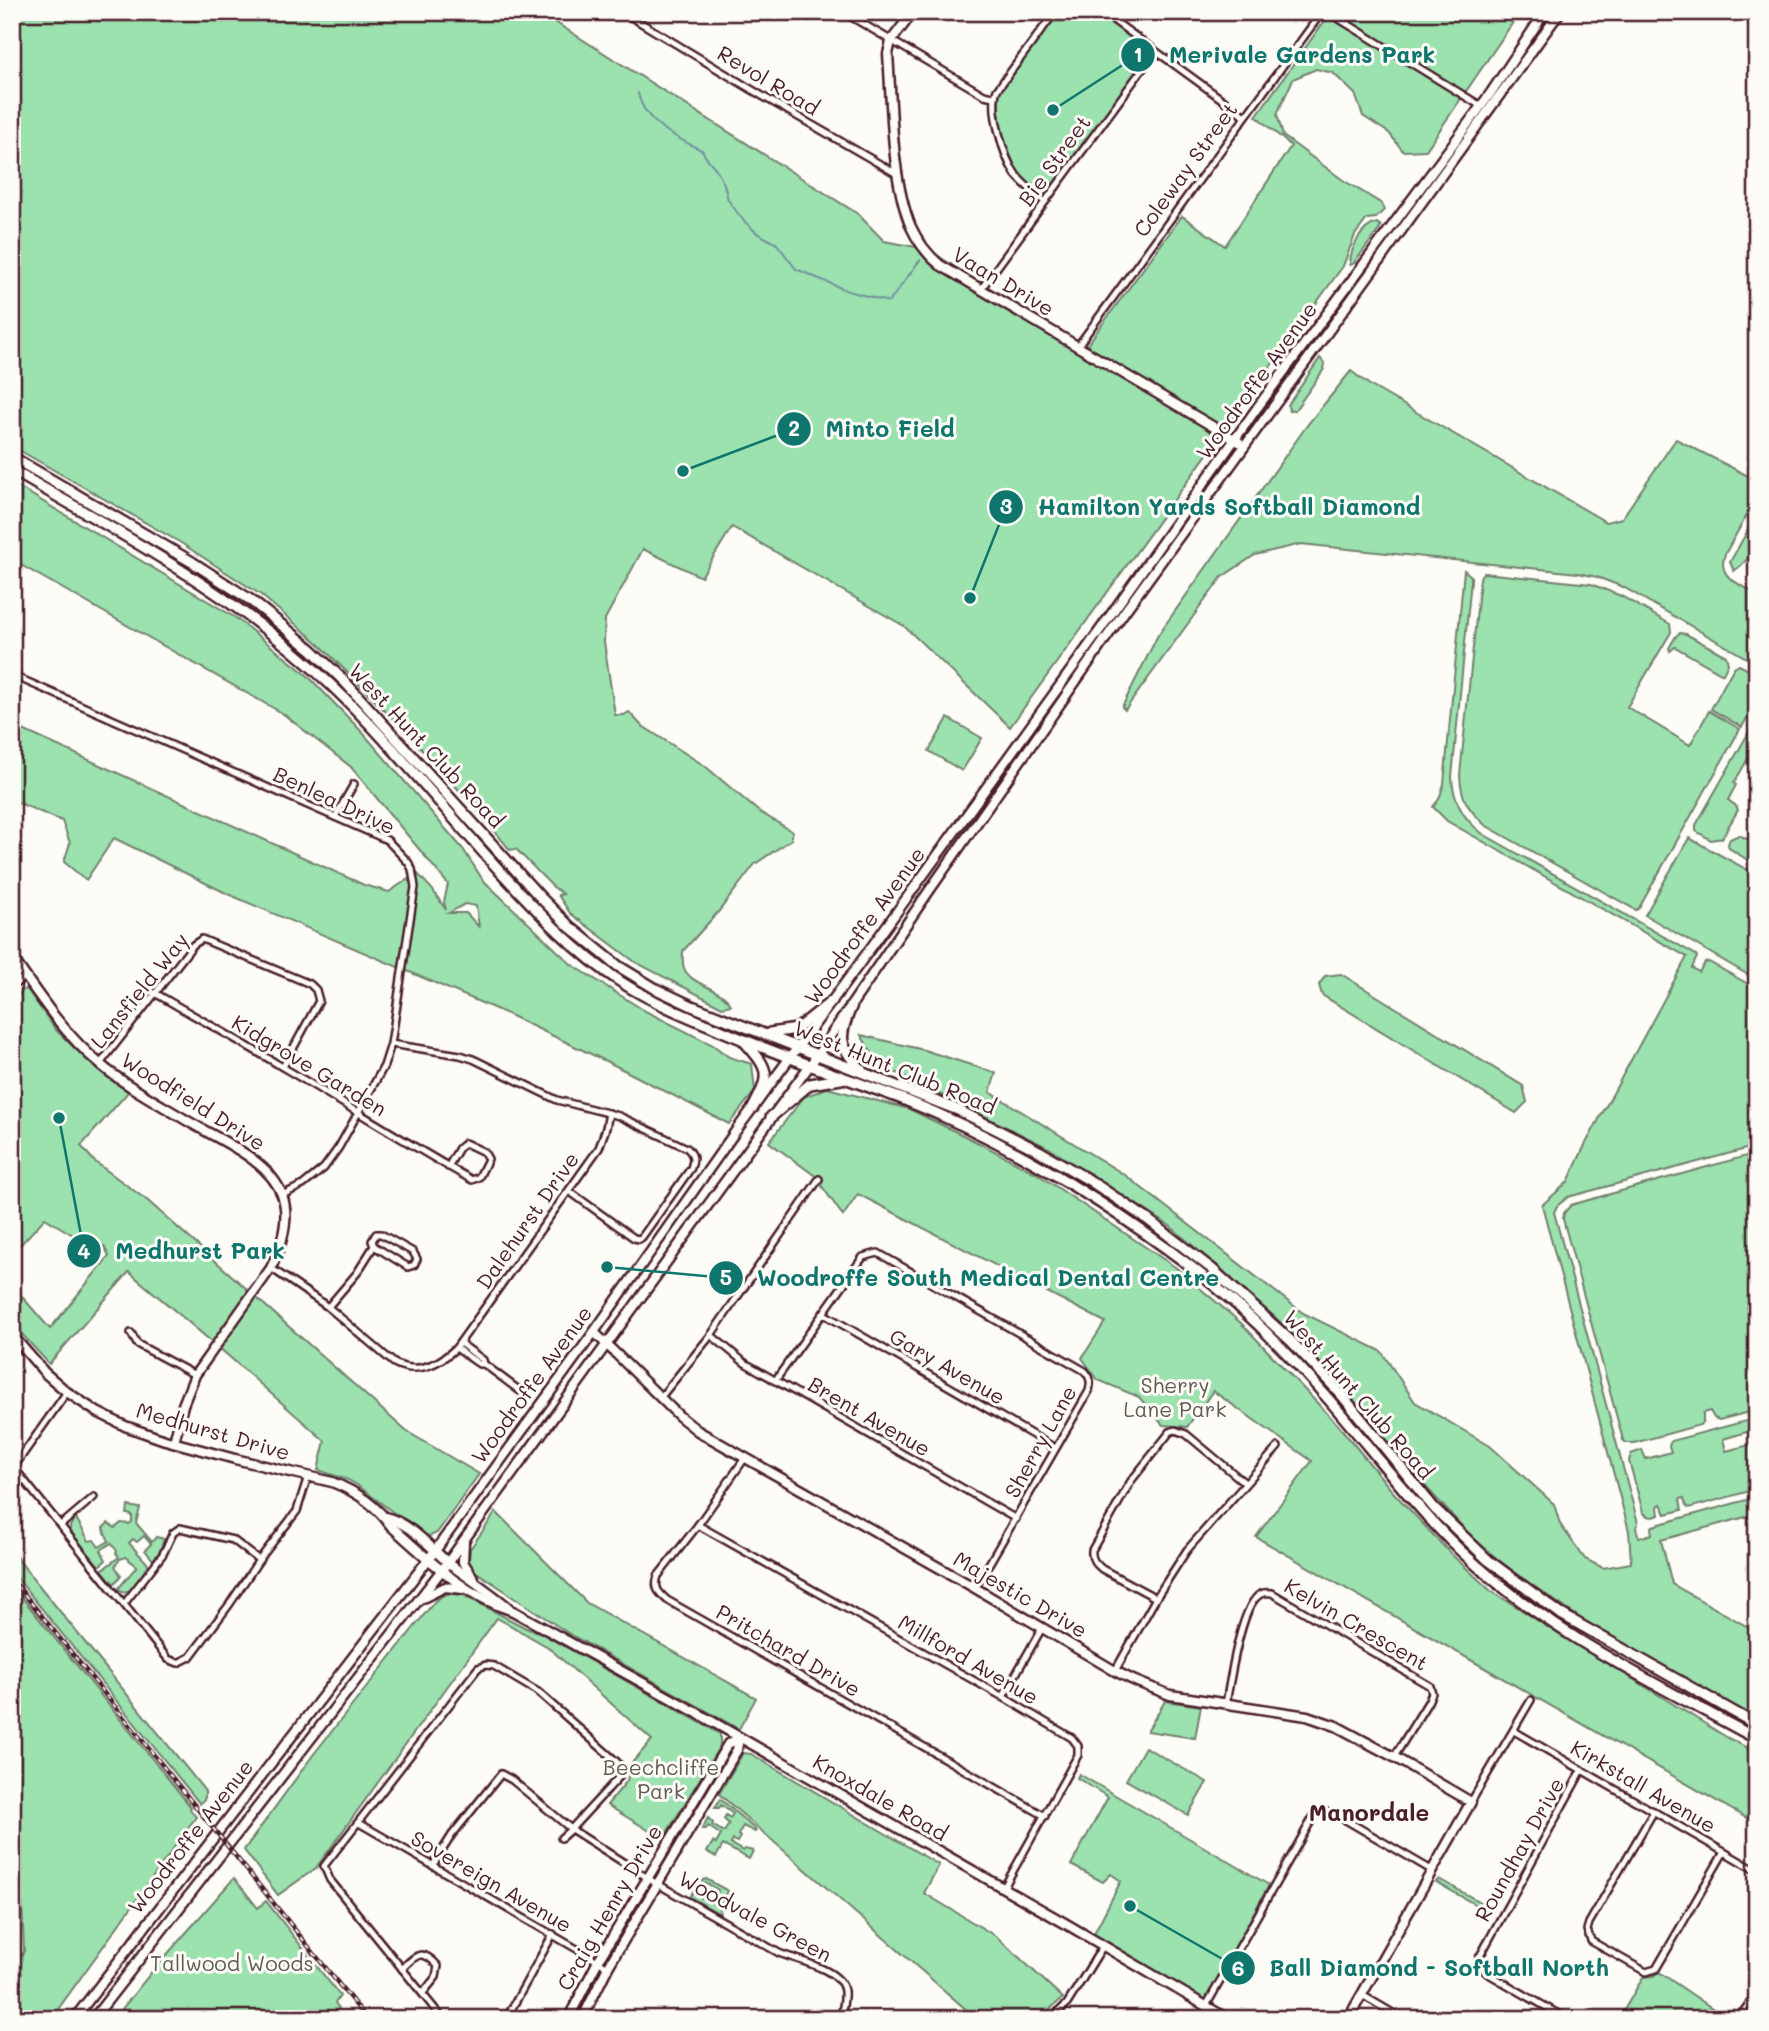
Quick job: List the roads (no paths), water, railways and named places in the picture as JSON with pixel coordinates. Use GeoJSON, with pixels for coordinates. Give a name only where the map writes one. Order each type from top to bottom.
{"type":"FeatureCollection","features":[{"type":"Feature","properties":{"kind":"main road"},"geometry":{"type":"LineString","coordinates":[[891,41],[913,12]]}},
{"type":"Feature","properties":{"kind":"main road","name":"Woodroffe Avenue"},"geometry":{"type":"LineString","coordinates":[[74,2019],[436,1550],[1235,439],[1481,106],[1545,12]]}},
{"type":"Feature","properties":{"kind":"main road","name":"Woodroffe Avenue"},"geometry":{"type":"LineString","coordinates":[[93,2019],[448,1562],[809,1066],[1125,611],[1560,12]]}},
{"type":"Feature","properties":{"kind":"main road","name":"Vaan Drive"},"geometry":{"type":"LineString","coordinates":[[891,41],[888,54],[897,174],[912,229],[929,255],[940,265],[1245,446]]}},
{"type":"Feature","properties":{"kind":"main road","name":"West Hunt Club Road"},"geometry":{"type":"LineString","coordinates":[[12,457],[180,555],[249,599],[312,650],[378,717],[540,897],[602,954],[643,982],[681,1002],[958,1110],[1089,1180],[1147,1219],[1220,1275],[1297,1347],[1340,1393],[1434,1507],[1488,1560],[1560,1614],[1757,1726]]}},
{"type":"Feature","properties":{"kind":"main road","name":"West Hunt Club Road"},"geometry":{"type":"LineString","coordinates":[[12,470],[186,573],[244,611],[298,654],[335,688],[540,914],[591,961],[652,1001],[743,1040],[935,1113],[1008,1148],[1070,1183],[1153,1238],[1216,1288],[1284,1352],[1332,1403],[1420,1509],[1499,1584],[1531,1609],[1569,1633],[1757,1739]]}},
{"type":"Feature","properties":{"kind":"main road"},"geometry":{"type":"LineString","coordinates":[[918,883],[929,891]]}},
{"type":"Feature","properties":{"kind":"main road","name":"Woodfield Drive"},"geometry":{"type":"LineString","coordinates":[[12,957],[50,1012],[79,1046],[136,1089],[236,1149],[264,1169],[282,1195]]}},
{"type":"Feature","properties":{"kind":"main road"},"geometry":{"type":"LineString","coordinates":[[765,1034],[797,1029],[832,1001]]}},
{"type":"Feature","properties":{"kind":"main road"},"geometry":{"type":"LineString","coordinates":[[852,1004],[841,1039],[849,1056],[865,1073]]}},
{"type":"Feature","properties":{"kind":"main road"},"geometry":{"type":"LineString","coordinates":[[743,1040],[762,1062],[766,1075],[766,1084],[752,1108]]}},
{"type":"Feature","properties":{"kind":"main road"},"geometry":{"type":"LineString","coordinates":[[771,1117],[810,1084],[844,1078]]}},
{"type":"Feature","properties":{"kind":"main road"},"geometry":{"type":"LineString","coordinates":[[174,1442],[183,1405],[195,1375],[271,1268],[278,1252],[285,1222],[282,1195]]}},
{"type":"Feature","properties":{"kind":"main road"},"geometry":{"type":"LineString","coordinates":[[642,1264],[655,1275]]}},
{"type":"Feature","properties":{"kind":"main road","name":"Majestic Drive"},"geometry":{"type":"LineString","coordinates":[[594,1332],[660,1398],[698,1431],[1135,1682],[1170,1695],[1307,1716],[1336,1726],[1472,1802]]}},
{"type":"Feature","properties":{"kind":"main road","name":"Medhurst Drive"},"geometry":{"type":"LineString","coordinates":[[12,1335],[16,1345],[45,1373],[97,1412],[125,1426],[174,1442],[348,1488],[385,1517],[391,1526],[428,1559]]}},
{"type":"Feature","properties":{"kind":"main road","name":"Medhurst Drive"},"geometry":{"type":"LineString","coordinates":[[385,1517],[395,1519],[436,1550]]}},
{"type":"Feature","properties":{"kind":"main road"},"geometry":{"type":"LineString","coordinates":[[464,1539],[463,1562],[478,1585]]}},
{"type":"Feature","properties":{"kind":"main road","name":"Knoxdale Road"},"geometry":{"type":"LineString","coordinates":[[436,1550],[513,1611],[1104,1945],[1228,2019]]}},
{"type":"Feature","properties":{"kind":"main road","name":"Knoxdale Road"},"geometry":{"type":"LineString","coordinates":[[428,1559],[466,1590],[513,1611]]}},
{"type":"Feature","properties":{"kind":"main road"},"geometry":{"type":"LineString","coordinates":[[419,1600],[445,1587],[466,1590]]}},
{"type":"Feature","properties":{"kind":"main road","name":"Craig Henry Drive"},"geometry":{"type":"LineString","coordinates":[[568,2019],[598,1961],[728,1744],[740,1738]]}},
{"type":"Feature","properties":{"kind":"main road","name":"Craig Henry Drive"},"geometry":{"type":"LineString","coordinates":[[582,2019],[608,1967],[737,1749],[740,1738]]}},
{"type":"Feature","properties":{"kind":"main road"},"geometry":{"type":"LineString","coordinates":[[242,1801],[254,1811]]}},
{"type":"Feature","properties":{"kind":"main road"},"geometry":{"type":"LineString","coordinates":[[1348,2019],[1472,1802]]}},
{"type":"Feature","properties":{"kind":"main road"},"geometry":{"type":"LineString","coordinates":[[188,1869],[201,1880]]}},
{"type":"Feature","properties":{"kind":"street","name":"Revol Road"},"geometry":{"type":"LineString","coordinates":[[623,12],[897,174]]}},
{"type":"Feature","properties":{"kind":"street"},"geometry":{"type":"LineString","coordinates":[[843,12],[984,95],[994,97]]}},
{"type":"Feature","properties":{"kind":"street"},"geometry":{"type":"LineString","coordinates":[[1045,202],[1029,189],[1010,165],[996,119],[994,97],[996,90],[1055,12]]}},
{"type":"Feature","properties":{"kind":"street"},"geometry":{"type":"LineString","coordinates":[[1102,12],[1245,116]]}},
{"type":"Feature","properties":{"kind":"street","name":"Coleway Street"},"geometry":{"type":"LineString","coordinates":[[1077,347],[1322,12]]}},
{"type":"Feature","properties":{"kind":"street"},"geometry":{"type":"LineString","coordinates":[[1328,12],[1481,106]]}},
{"type":"Feature","properties":{"kind":"street","name":"Bie Street"},"geometry":{"type":"LineString","coordinates":[[981,289],[1155,52]]}},
{"type":"Feature","properties":{"kind":"street","name":"Benlea Drive"},"geometry":{"type":"LineString","coordinates":[[12,675],[387,840],[412,869],[415,887],[408,943],[391,1044],[384,1066],[339,1147],[324,1168],[303,1185],[282,1195]]}},
{"type":"Feature","properties":{"kind":"street"},"geometry":{"type":"LineString","coordinates":[[335,817],[354,784]]}},
{"type":"Feature","properties":{"kind":"street","name":"Lansfield Way"},"geometry":{"type":"LineString","coordinates":[[100,1064],[193,945],[202,939],[310,984],[316,990],[318,1001],[283,1067]]}},
{"type":"Feature","properties":{"kind":"street"},"geometry":{"type":"LineString","coordinates":[[12,987],[25,976]]}},
{"type":"Feature","properties":{"kind":"street","name":"Kidgrove Garden"},"geometry":{"type":"LineString","coordinates":[[155,993],[283,1067],[357,1113],[448,1167],[472,1180],[479,1177],[488,1159],[484,1152],[466,1143],[459,1148],[448,1167]]}},
{"type":"Feature","properties":{"kind":"street"},"geometry":{"type":"LineString","coordinates":[[391,1044],[460,1055],[557,1100],[609,1113],[687,1148],[692,1153],[694,1160],[691,1168],[639,1239],[569,1192]]}},
{"type":"Feature","properties":{"kind":"street","name":"Dalehurst Drive"},"geometry":{"type":"LineString","coordinates":[[271,1268],[328,1307],[402,1368],[420,1369],[435,1364],[458,1345],[569,1192],[601,1144],[609,1113]]}},
{"type":"Feature","properties":{"kind":"street"},"geometry":{"type":"LineString","coordinates":[[660,1398],[711,1335],[818,1179]]}},
{"type":"Feature","properties":{"kind":"street"},"geometry":{"type":"LineString","coordinates":[[381,1234],[413,1252],[417,1259],[414,1265],[408,1267],[374,1246],[373,1236],[381,1234]]}},
{"type":"Feature","properties":{"kind":"street"},"geometry":{"type":"LineString","coordinates":[[328,1307],[357,1273],[374,1246]]}},
{"type":"Feature","properties":{"kind":"street","name":"Sherry Lane"},"geometry":{"type":"LineString","coordinates":[[775,1381],[863,1257],[878,1253],[1086,1371],[1091,1383],[1089,1391],[975,1588]]}},
{"type":"Feature","properties":{"kind":"street","name":"Gary Avenue"},"geometry":{"type":"LineString","coordinates":[[824,1314],[1055,1448]]}},
{"type":"Feature","properties":{"kind":"street"},"geometry":{"type":"LineString","coordinates":[[131,1333],[137,1344],[195,1375]]}},
{"type":"Feature","properties":{"kind":"street","name":"Brent Avenue"},"geometry":{"type":"LineString","coordinates":[[711,1335],[744,1363],[1016,1519]]}},
{"type":"Feature","properties":{"kind":"street"},"geometry":{"type":"LineString","coordinates":[[458,1345],[479,1364],[484,1364],[520,1391]]}},
{"type":"Feature","properties":{"kind":"street"},"geometry":{"type":"LineString","coordinates":[[67,1392],[15,1469],[168,1659],[178,1663],[190,1657],[258,1560],[297,1511],[308,1476]]}},
{"type":"Feature","properties":{"kind":"street"},"geometry":{"type":"LineString","coordinates":[[1156,1598],[1102,1569],[1091,1556],[1131,1481],[1170,1432],[1175,1430],[1186,1434],[1245,1483]]}},
{"type":"Feature","properties":{"kind":"street"},"geometry":{"type":"LineString","coordinates":[[1115,1671],[1187,1550],[1278,1447]]}},
{"type":"Feature","properties":{"kind":"street","name":"Pritchard Drive"},"geometry":{"type":"LineString","coordinates":[[745,1458],[658,1576],[657,1592],[1045,1816]]}},
{"type":"Feature","properties":{"kind":"street"},"geometry":{"type":"LineString","coordinates":[[61,1525],[94,1497]]}},
{"type":"Feature","properties":{"kind":"street","name":"Millford Avenue"},"geometry":{"type":"LineString","coordinates":[[698,1525],[1072,1738],[1078,1746],[1078,1755],[1003,1889]]}},
{"type":"Feature","properties":{"kind":"street"},"geometry":{"type":"LineString","coordinates":[[124,1604],[163,1554],[173,1533],[180,1528],[233,1540],[258,1560]]}},
{"type":"Feature","properties":{"kind":"street","name":"Kelvin Crescent"},"geometry":{"type":"LineString","coordinates":[[1226,1704],[1242,1623],[1257,1596],[1263,1592],[1272,1593],[1430,1686],[1432,1693],[1428,1702],[1394,1757]]}},
{"type":"Feature","properties":{"kind":"street"},"geometry":{"type":"LineString","coordinates":[[1003,1697],[1042,1628]]}},
{"type":"Feature","properties":{"kind":"street"},"geometry":{"type":"LineString","coordinates":[[443,2019],[330,1880],[324,1866],[478,1668],[494,1666],[538,1692],[617,1762],[620,1768],[619,1777],[561,1838]]}},
{"type":"Feature","properties":{"kind":"street"},"geometry":{"type":"LineString","coordinates":[[1472,1802],[1531,1700]]}},
{"type":"Feature","properties":{"kind":"street","name":"Kirkstall Avenue"},"geometry":{"type":"LineString","coordinates":[[1514,1731],[1757,1871]]}},
{"type":"Feature","properties":{"kind":"street","name":"Roundhay Drive"},"geometry":{"type":"LineString","coordinates":[[1567,2019],[1487,1973],[1478,1964],[1581,1770]]}},
{"type":"Feature","properties":{"kind":"street","name":"Woodvale Green"},"geometry":{"type":"LineString","coordinates":[[433,1865],[452,1835],[501,1774],[571,1829],[657,1884],[779,1953],[821,1966],[844,1990],[841,2019]]}},
{"type":"Feature","properties":{"kind":"street"},"geometry":{"type":"LineString","coordinates":[[1206,2006],[1315,1814],[1322,1811],[1337,1815],[1433,1871]]}},
{"type":"Feature","properties":{"kind":"street"},"geometry":{"type":"LineString","coordinates":[[1654,1811],[1589,1923],[1587,1930],[1591,1941],[1646,1972],[1656,1969],[1724,1852]]}},
{"type":"Feature","properties":{"kind":"street","name":"Sovereign Avenue"},"geometry":{"type":"LineString","coordinates":[[359,1823],[608,1967]]}},
{"type":"Feature","properties":{"kind":"street"},"geometry":{"type":"LineString","coordinates":[[506,2019],[553,1934]]}},
{"type":"Feature","properties":{"kind":"street"},"geometry":{"type":"LineString","coordinates":[[1050,2019],[1067,2004],[1104,1945]]}},
{"type":"Feature","properties":{"kind":"street"},"geometry":{"type":"LineString","coordinates":[[402,1969],[418,1955],[423,1954],[432,1959],[438,1966],[436,1977],[423,1993]]}},
{"type":"Feature","properties":{"kind":"street"},"geometry":{"type":"LineString","coordinates":[[1738,2019],[1757,1993]]}},
{"type":"Feature","properties":{"kind":"street"},"geometry":{"type":"LineString","coordinates":[[1362,1995],[1403,2019]]}},
{"type":"Feature","properties":{"kind":"waterway"},"geometry":{"type":"LineString","coordinates":[[638,93],[641,104],[655,122],[703,151],[724,184],[728,200],[743,220],[757,233],[777,244],[796,269],[848,291],[889,302],[920,260]]}},
{"type":"Feature","properties":{"kind":"railway"},"geometry":{"type":"LineString","coordinates":[[12,1579],[367,2019]]}},
{"type":"Feature","properties":{"kind":"place","name":"Merivale Gardens Park"},"geometry":{"type":"Point","coordinates":[1053,110]}},
{"type":"Feature","properties":{"kind":"place","name":"Minto Field"},"geometry":{"type":"Point","coordinates":[683,471]}},
{"type":"Feature","properties":{"kind":"place","name":"Hamilton Yards Softball Diamond"},"geometry":{"type":"Point","coordinates":[970,598]}},
{"type":"Feature","properties":{"kind":"place","name":"Medhurst Park"},"geometry":{"type":"Point","coordinates":[59,1118]}},
{"type":"Feature","properties":{"kind":"place","name":"Woodroffe South Medical Dental Centre"},"geometry":{"type":"Point","coordinates":[607,1267]}},
{"type":"Feature","properties":{"kind":"place","name":"Ball Diamond - Softball North"},"geometry":{"type":"Point","coordinates":[1130,1906]}},
{"type":"Feature","properties":{"kind":"district","name":"Manordale"},"geometry":{"type":"Point","coordinates":[1369,1813]}},
{"type":"Feature","properties":{"kind":"park label","name":"Sherry Lane Park"},"geometry":{"type":"Point","coordinates":[1175,1398]}},
{"type":"Feature","properties":{"kind":"park label","name":"Beechcliffe Park"},"geometry":{"type":"Point","coordinates":[661,1780]}},
{"type":"Feature","properties":{"kind":"park label","name":"Tallwood Woods"},"geometry":{"type":"Point","coordinates":[232,1964]}}]}
